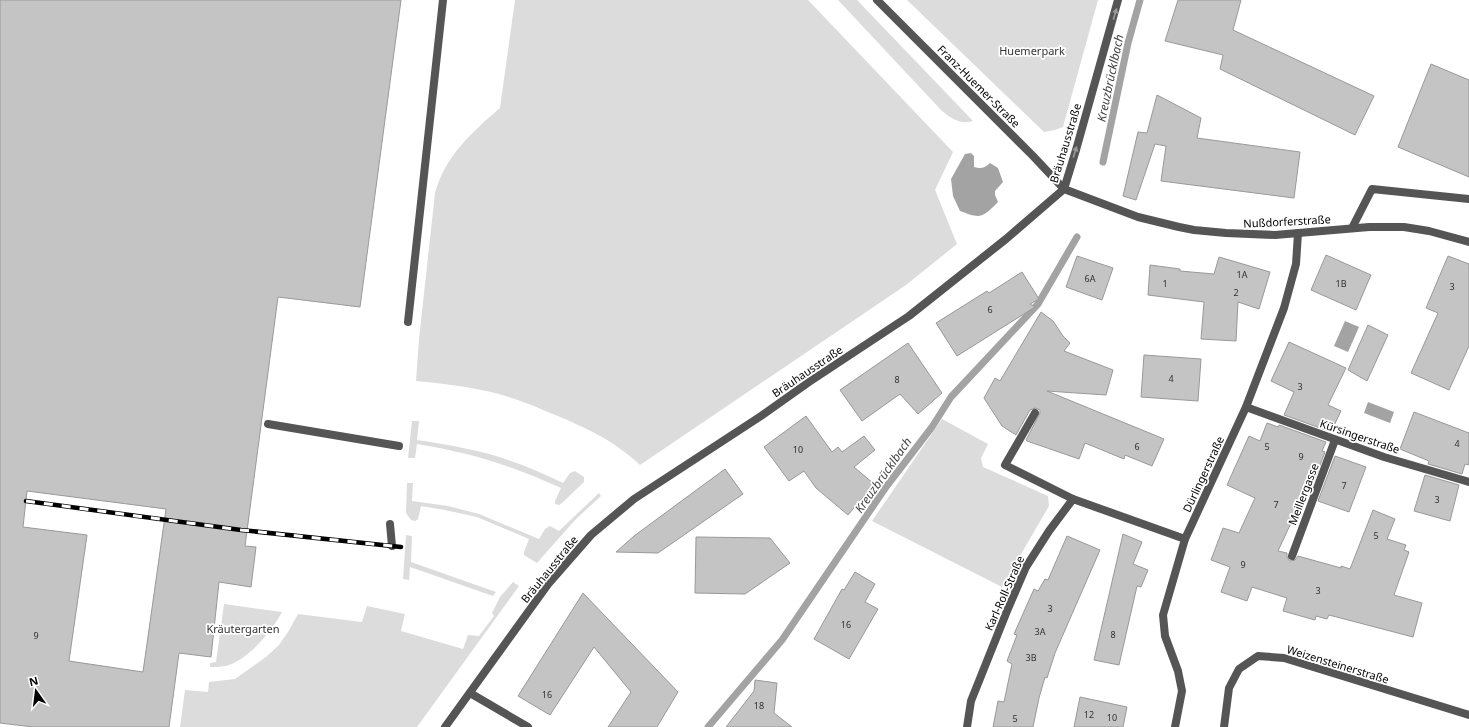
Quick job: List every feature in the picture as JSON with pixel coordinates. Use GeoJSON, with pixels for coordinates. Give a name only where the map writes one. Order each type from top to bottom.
{"type":"FeatureCollection","features":[{"type":"Feature","properties":{"kind":"street"},"geometry":{"type":"LineString","coordinates":[[408,322],[443,0]]}},
{"type":"Feature","properties":{"kind":"street","name":"Franz-Huemer-Straße"},"geometry":{"type":"LineString","coordinates":[[877,0],[1064,189]]}},
{"type":"Feature","properties":{"kind":"street","name":"Bräuhausstraße"},"geometry":{"type":"LineString","coordinates":[[445,727],[549,583],[591,535],[634,499],[761,416],[809,382],[909,316],[1006,239],[1064,189],[1118,0]]}},
{"type":"Feature","properties":{"kind":"street","name":"Nußdorferstraße"},"geometry":{"type":"LineString","coordinates":[[1064,189],[1138,217],[1179,227],[1226,234],[1252,235],[1369,227],[1404,227],[1429,231],[1469,242]]}},
{"type":"Feature","properties":{"kind":"street"},"geometry":{"type":"LineString","coordinates":[[1352,228],[1372,189],[1469,199]]}},
{"type":"Feature","properties":{"kind":"street","name":"Dürlingerstraße"},"geometry":{"type":"LineString","coordinates":[[1175,727],[1182,691],[1178,672],[1165,636],[1163,615],[1185,539],[1246,407],[1284,308],[1296,264],[1298,233]]}},
{"type":"Feature","properties":{"kind":"street","name":"Kürsingerstraße"},"geometry":{"type":"LineString","coordinates":[[1246,407],[1384,457],[1469,482]]}},
{"type":"Feature","properties":{"kind":"street"},"geometry":{"type":"LineString","coordinates":[[1035,413],[1005,465],[1073,499],[1185,539]]}},
{"type":"Feature","properties":{"kind":"street"},"geometry":{"type":"LineString","coordinates":[[268,424],[399,446]]}},
{"type":"Feature","properties":{"kind":"street","name":"Meillergasse"},"geometry":{"type":"LineString","coordinates":[[1292,556],[1335,440]]}},
{"type":"Feature","properties":{"kind":"street","name":"Karl-Roll-Straße"},"geometry":{"type":"LineString","coordinates":[[966,727],[972,701],[1026,567],[1049,530],[1073,499]]}},
{"type":"Feature","properties":{"kind":"street"},"geometry":{"type":"LineString","coordinates":[[390,524],[392,546]]}},
{"type":"Feature","properties":{"kind":"street","name":"Weizensteinerstraße"},"geometry":{"type":"LineString","coordinates":[[1224,727],[1229,688],[1235,675],[1239,668],[1258,656],[1284,658],[1469,715]]}},
{"type":"Feature","properties":{"kind":"street"},"geometry":{"type":"LineString","coordinates":[[470,694],[528,727]]}},
{"type":"Feature","properties":{"kind":"green space"},"geometry":{"type":"Polygon","coordinates":[[[515,0],[808,0],[953,152],[935,190],[957,244],[906,285],[640,465],[618,447],[594,433],[522,402],[477,389],[416,381],[419,339],[435,193],[445,167],[453,156],[479,126],[500,108],[515,0]]]}},
{"type":"Feature","properties":{"kind":"green space"},"geometry":{"type":"Polygon","coordinates":[[[838,0],[857,0],[973,121],[961,122],[942,111],[838,0]]]}},
{"type":"Feature","properties":{"kind":"green space","name":"Huemerpark"},"geometry":{"type":"Polygon","coordinates":[[[907,0],[1098,0],[1063,127],[1044,132],[907,0]]]}},
{"type":"Feature","properties":{"kind":"green space"},"geometry":{"type":"Polygon","coordinates":[[[942,419],[988,444],[981,458],[983,467],[1048,496],[1049,506],[1002,587],[872,521],[942,419]]]}},
{"type":"Feature","properties":{"kind":"green space"},"geometry":{"type":"Polygon","coordinates":[[[412,421],[419,421],[417,440],[465,448],[500,457],[531,468],[563,483],[570,473],[575,471],[584,477],[584,482],[559,505],[555,504],[555,501],[561,488],[508,466],[455,451],[417,444],[415,458],[408,458],[412,421]]]}},
{"type":"Feature","properties":{"kind":"green space"},"geometry":{"type":"Polygon","coordinates":[[[407,483],[413,483],[412,501],[448,506],[479,514],[539,539],[545,529],[550,526],[559,531],[599,493],[601,496],[575,520],[537,563],[524,555],[529,539],[477,517],[421,506],[418,519],[415,521],[411,520],[406,513],[407,483]]]}},
{"type":"Feature","properties":{"kind":"green space"},"geometry":{"type":"Polygon","coordinates":[[[406,535],[412,536],[411,562],[496,592],[493,596],[410,567],[409,580],[403,579],[406,535]]]}},
{"type":"Feature","properties":{"kind":"green space"},"geometry":{"type":"Polygon","coordinates":[[[513,582],[519,586],[417,727],[180,727],[185,690],[208,692],[209,682],[235,679],[266,657],[279,645],[298,614],[362,622],[367,606],[405,614],[401,631],[463,649],[468,635],[479,636],[494,616],[492,613],[500,597],[513,582]]]}},
{"type":"Feature","properties":{"kind":"green space","name":"Kräutergarten"},"geometry":{"type":"Polygon","coordinates":[[[224,604],[282,612],[266,636],[243,658],[226,666],[210,667],[210,663],[216,662],[224,604]]]}},
{"type":"Feature","properties":{"kind":"shaded area"},"geometry":{"type":"Polygon","coordinates":[[[971,153],[974,156],[974,167],[983,168],[990,163],[998,168],[1003,182],[995,191],[998,202],[981,216],[960,211],[953,196],[951,179],[965,154],[971,153]]]}},
{"type":"Feature","properties":{"kind":"shaded area"},"geometry":{"type":"Polygon","coordinates":[[[1345,321],[1359,327],[1348,352],[1334,346],[1345,321]]]}},
{"type":"Feature","properties":{"kind":"shaded area"},"geometry":{"type":"Polygon","coordinates":[[[1368,402],[1394,412],[1390,423],[1364,413],[1368,402]]]}},
{"type":"Feature","properties":{"kind":"building"},"geometry":{"type":"Polygon","coordinates":[[[0,0],[401,0],[360,307],[278,297],[245,546],[256,547],[251,587],[219,582],[211,657],[179,653],[169,727],[33,727],[0,723],[0,0]],[[27,491],[23,527],[87,535],[69,661],[143,672],[166,509],[27,491]]]}},
{"type":"Feature","properties":{"kind":"building"},"geometry":{"type":"Polygon","coordinates":[[[1178,0],[1241,0],[1233,30],[1374,96],[1355,135],[1220,69],[1223,55],[1165,41],[1178,0]]]}},
{"type":"Feature","properties":{"kind":"building"},"geometry":{"type":"Polygon","coordinates":[[[1431,64],[1469,80],[1469,177],[1398,147],[1431,64]]]}},
{"type":"Feature","properties":{"kind":"building"},"geometry":{"type":"Polygon","coordinates":[[[1157,95],[1201,118],[1197,138],[1300,152],[1294,198],[1161,181],[1166,146],[1155,144],[1136,200],[1123,196],[1138,132],[1147,133],[1157,95]]]}},
{"type":"Feature","properties":{"kind":"building"},"geometry":{"type":"Polygon","coordinates":[[[1326,255],[1371,275],[1356,310],[1311,290],[1326,255]]]}},
{"type":"Feature","properties":{"kind":"building"},"geometry":{"type":"Polygon","coordinates":[[[1077,256],[1113,268],[1102,300],[1066,287],[1077,256]]]}},
{"type":"Feature","properties":{"kind":"building"},"geometry":{"type":"Polygon","coordinates":[[[1448,256],[1469,264],[1469,346],[1449,390],[1411,373],[1438,313],[1426,308],[1448,256]]]}},
{"type":"Feature","properties":{"kind":"building"},"geometry":{"type":"Polygon","coordinates":[[[1219,257],[1270,272],[1259,309],[1238,302],[1236,341],[1201,339],[1204,302],[1148,295],[1150,265],[1180,269],[1180,271],[1214,274],[1219,257]]]}},
{"type":"Feature","properties":{"kind":"building"},"geometry":{"type":"Polygon","coordinates":[[[1022,272],[1039,299],[1030,304],[1035,307],[957,356],[936,323],[987,291],[989,293],[1022,272]]]}},
{"type":"Feature","properties":{"kind":"building"},"geometry":{"type":"Polygon","coordinates":[[[1041,312],[1053,321],[1063,336],[1070,343],[1064,351],[1113,370],[1106,395],[1047,391],[1164,439],[1152,466],[1125,455],[1124,459],[1085,443],[1079,459],[1027,441],[1026,440],[1040,413],[1040,410],[1035,408],[1030,410],[1016,435],[1002,426],[984,398],[995,378],[1000,381],[1041,312]]]}},
{"type":"Feature","properties":{"kind":"building"},"geometry":{"type":"Polygon","coordinates":[[[1368,325],[1388,335],[1367,381],[1348,370],[1368,325]]]}},
{"type":"Feature","properties":{"kind":"building"},"geometry":{"type":"Polygon","coordinates":[[[1289,342],[1346,368],[1328,405],[1341,411],[1331,432],[1284,415],[1294,392],[1271,381],[1289,342]]]}},
{"type":"Feature","properties":{"kind":"building"},"geometry":{"type":"Polygon","coordinates":[[[908,343],[942,393],[918,414],[900,394],[862,421],[840,390],[908,343]]]}},
{"type":"Feature","properties":{"kind":"building"},"geometry":{"type":"Polygon","coordinates":[[[1144,355],[1201,359],[1198,401],[1141,397],[1144,355]]]}},
{"type":"Feature","properties":{"kind":"building"},"geometry":{"type":"Polygon","coordinates":[[[1414,412],[1469,433],[1469,465],[1465,464],[1462,474],[1428,464],[1429,461],[1400,449],[1414,412]]]}},
{"type":"Feature","properties":{"kind":"building"},"geometry":{"type":"Polygon","coordinates":[[[806,416],[832,452],[838,447],[842,452],[864,436],[875,450],[854,467],[874,484],[848,515],[816,488],[804,471],[789,481],[764,447],[806,416]]]}},
{"type":"Feature","properties":{"kind":"building"},"geometry":{"type":"Polygon","coordinates":[[[1267,423],[1278,427],[1279,425],[1326,442],[1322,451],[1325,452],[1308,497],[1304,495],[1278,551],[1287,553],[1287,557],[1290,561],[1295,560],[1298,556],[1341,568],[1341,566],[1350,569],[1373,510],[1395,519],[1387,539],[1406,545],[1404,550],[1409,552],[1394,595],[1422,603],[1413,637],[1329,615],[1327,619],[1316,616],[1315,620],[1283,611],[1287,598],[1252,587],[1247,601],[1221,592],[1230,567],[1211,560],[1223,528],[1239,533],[1255,498],[1227,485],[1249,436],[1260,441],[1267,423]]]}},
{"type":"Feature","properties":{"kind":"building"},"geometry":{"type":"Polygon","coordinates":[[[1335,456],[1366,467],[1349,512],[1318,501],[1335,456]]]}},
{"type":"Feature","properties":{"kind":"building"},"geometry":{"type":"Polygon","coordinates":[[[725,469],[743,494],[658,553],[616,552],[634,536],[725,469]]]}},
{"type":"Feature","properties":{"kind":"building"},"geometry":{"type":"Polygon","coordinates":[[[1425,475],[1459,485],[1450,521],[1414,511],[1425,475]]]}},
{"type":"Feature","properties":{"kind":"building"},"geometry":{"type":"Polygon","coordinates":[[[1123,534],[1142,542],[1133,564],[1148,570],[1141,587],[1137,586],[1119,665],[1094,660],[1123,534]]]}},
{"type":"Feature","properties":{"kind":"building"},"geometry":{"type":"Polygon","coordinates":[[[1067,536],[1100,550],[1055,653],[1047,678],[1045,677],[1033,727],[993,727],[998,701],[1004,702],[1012,664],[1007,661],[1017,635],[1014,634],[1034,589],[1038,591],[1045,579],[1048,580],[1067,536]]]}},
{"type":"Feature","properties":{"kind":"building"},"geometry":{"type":"Polygon","coordinates":[[[696,537],[770,538],[790,563],[745,594],[695,593],[696,537]]]}},
{"type":"Feature","properties":{"kind":"building"},"geometry":{"type":"Polygon","coordinates":[[[855,572],[875,584],[865,602],[878,609],[849,659],[814,639],[842,589],[844,590],[855,572]]]}},
{"type":"Feature","properties":{"kind":"building"},"geometry":{"type":"Polygon","coordinates":[[[583,593],[678,692],[657,727],[608,727],[631,692],[594,647],[550,715],[518,696],[583,593]]]}},
{"type":"Feature","properties":{"kind":"building"},"geometry":{"type":"Polygon","coordinates":[[[755,680],[777,683],[774,713],[792,727],[726,727],[754,691],[755,680]]]}},
{"type":"Feature","properties":{"kind":"building"},"geometry":{"type":"Polygon","coordinates":[[[1080,697],[1127,707],[1123,727],[1074,727],[1080,697]]]}},
{"type":"Feature","properties":{"kind":"waterway","name":"Kreuzbrücklbach"},"geometry":{"type":"LineString","coordinates":[[1103,162],[1128,43],[1140,0]]}},
{"type":"Feature","properties":{"kind":"waterway","name":"Kreuzbrücklbach"},"geometry":{"type":"LineString","coordinates":[[708,727],[782,640],[886,487],[932,427],[951,397],[1038,304],[1077,237]]}},
{"type":"Feature","properties":{"kind":"railway"},"geometry":{"type":"LineString","coordinates":[[26,501],[241,530],[401,547]]}}]}
